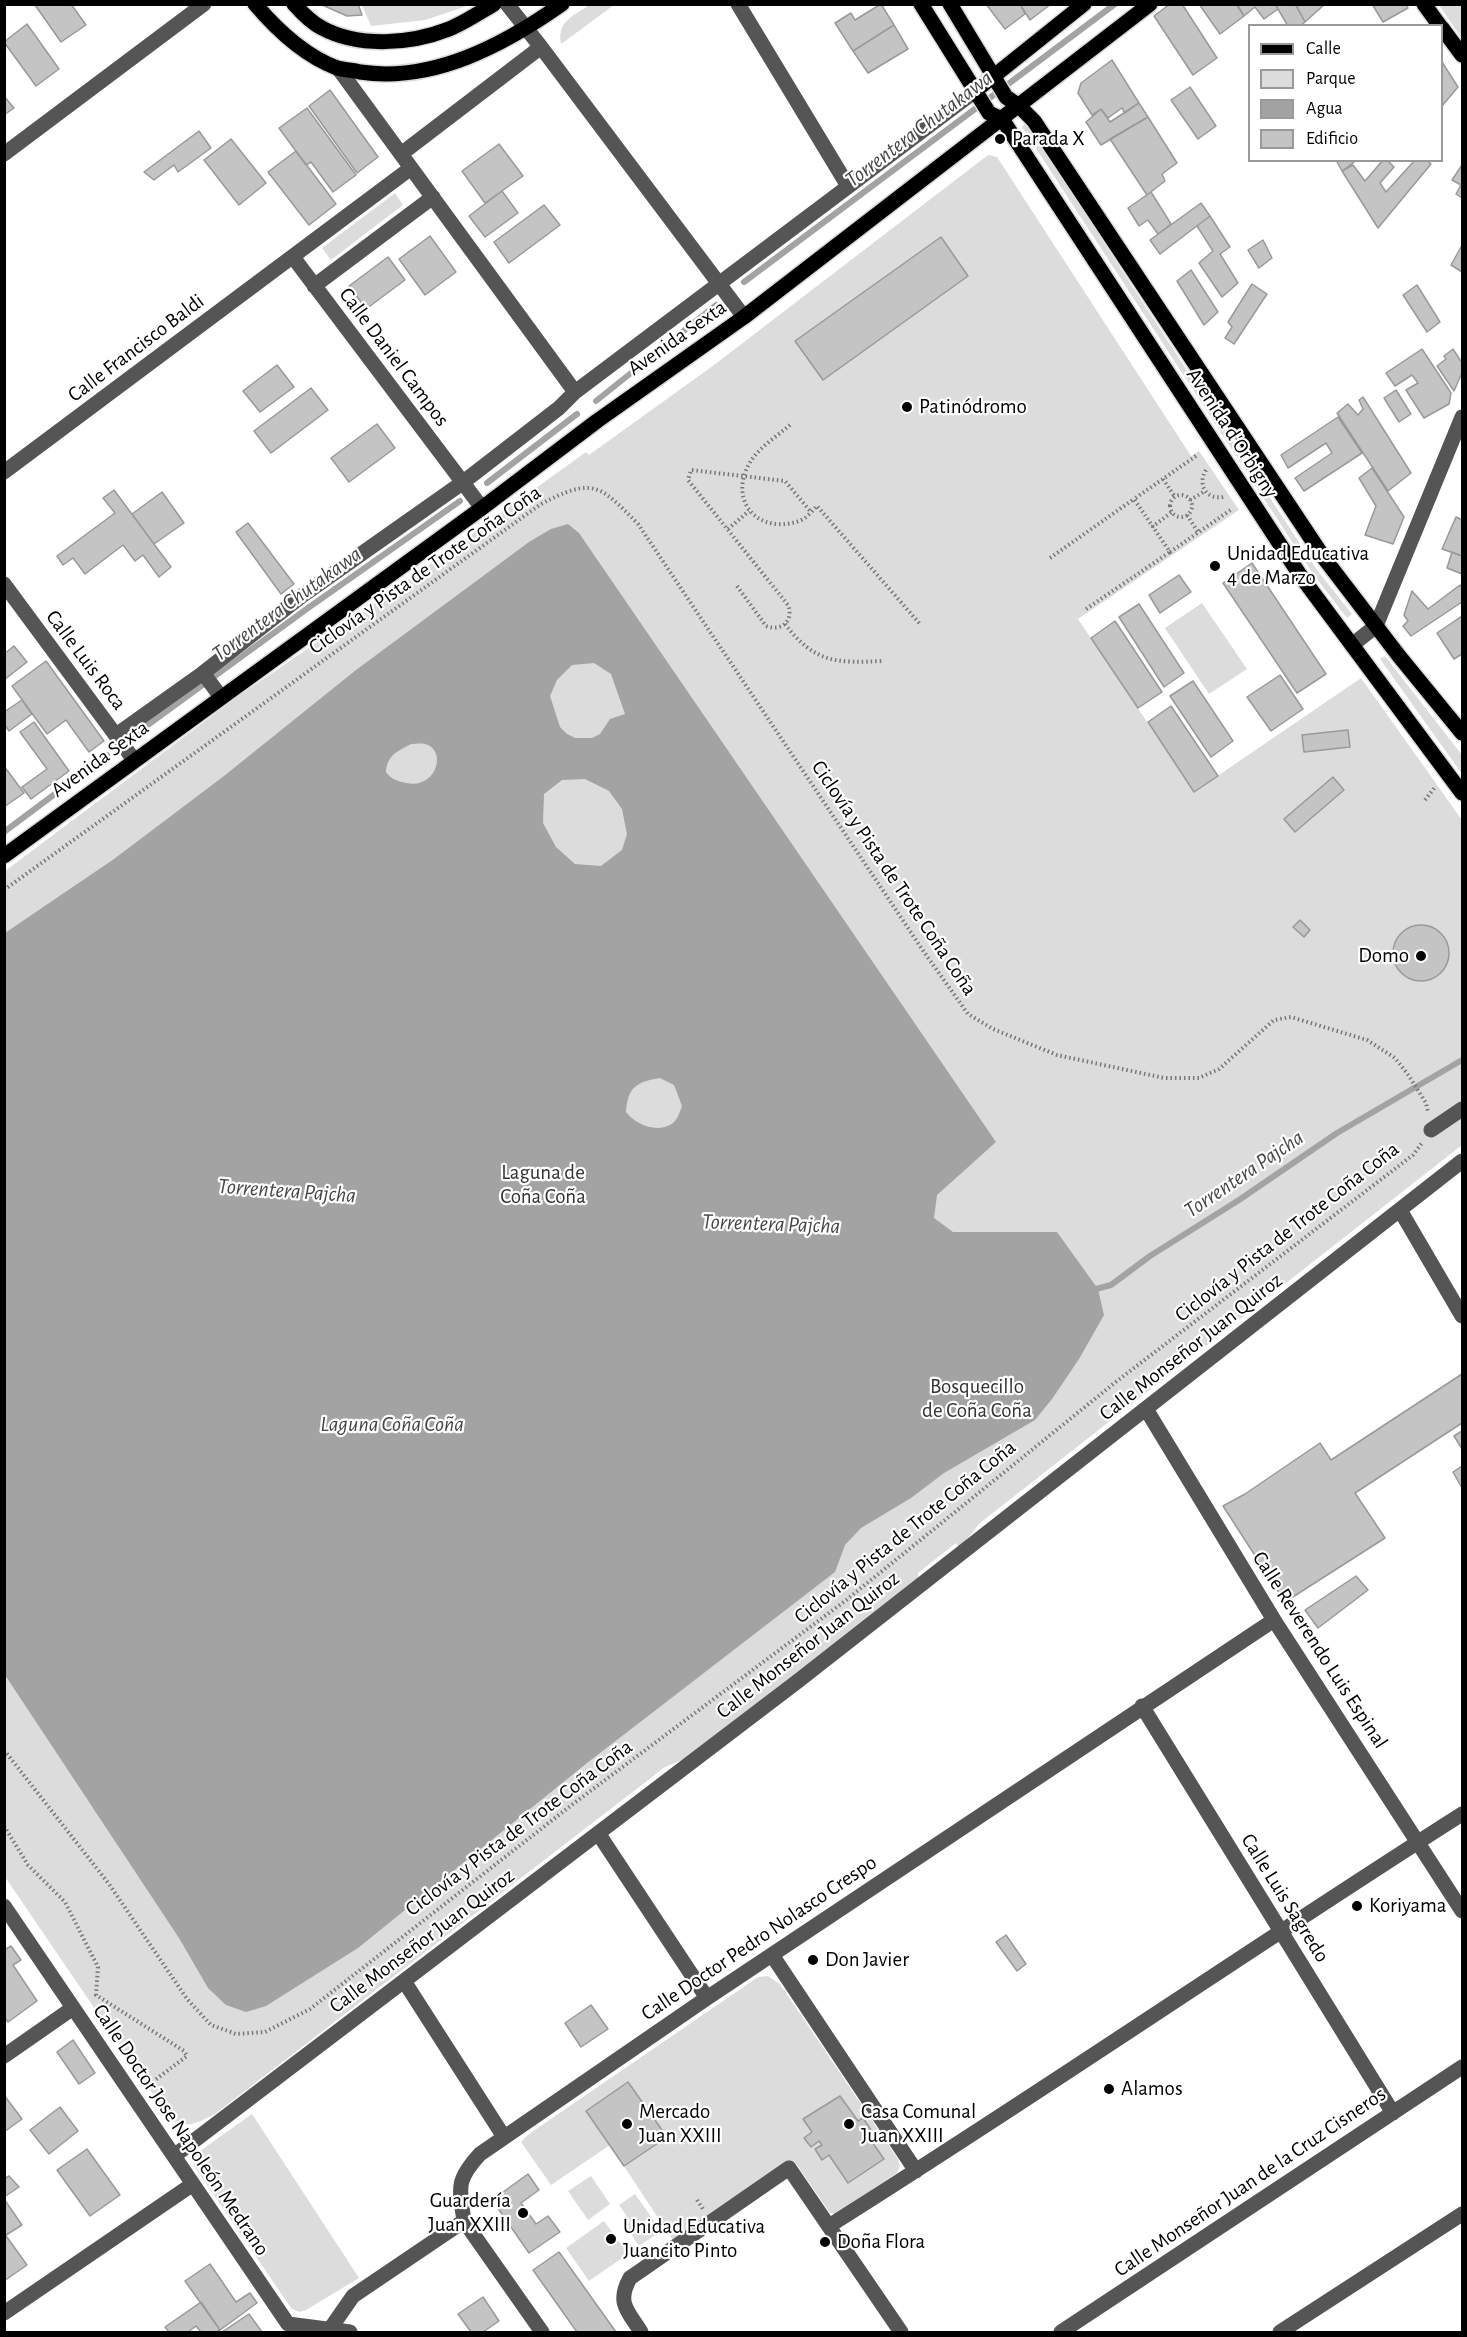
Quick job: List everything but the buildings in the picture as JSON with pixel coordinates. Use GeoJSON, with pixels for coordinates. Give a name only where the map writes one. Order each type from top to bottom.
{"type":"FeatureCollection","features":[{"type":"Feature","properties":{"kind":"main road"},"geometry":{"type":"LineString","coordinates":[[255,4],[266,18],[302,50],[338,68],[398,75],[427,69],[483,50],[526,30],[562,4]]}},
{"type":"Feature","properties":{"kind":"main road"},"geometry":{"type":"LineString","coordinates":[[294,4],[321,28],[343,36],[374,41],[411,39],[449,29],[494,4]]}},
{"type":"Feature","properties":{"kind":"main road","name":"Avenida d'Orbigny"},"geometry":{"type":"LineString","coordinates":[[921,4],[975,93],[995,116],[1300,575],[1462,793]]}},
{"type":"Feature","properties":{"kind":"main road","name":"Avenida d'Orbigny"},"geometry":{"type":"LineString","coordinates":[[950,4],[994,78],[1034,121],[1324,558],[1462,733]]}},
{"type":"Feature","properties":{"kind":"main road","name":"Avenida Sexta"},"geometry":{"type":"LineString","coordinates":[[975,93],[1084,4]]}},
{"type":"Feature","properties":{"kind":"main road","name":"Avenida Sexta"},"geometry":{"type":"LineString","coordinates":[[4,856],[134,760],[210,683],[471,495],[597,421],[744,317],[1013,101],[1150,4]]}},
{"type":"Feature","properties":{"kind":"main road"},"geometry":{"type":"LineString","coordinates":[[1424,4],[1439,24]]}},
{"type":"Feature","properties":{"kind":"main road"},"geometry":{"type":"LineString","coordinates":[[1443,30],[1462,56]]}},
{"type":"Feature","properties":{"kind":"street"},"geometry":{"type":"LineString","coordinates":[[4,154],[204,4]]}},
{"type":"Feature","properties":{"kind":"street"},"geometry":{"type":"LineString","coordinates":[[507,4],[744,317]]}},
{"type":"Feature","properties":{"kind":"street"},"geometry":{"type":"LineString","coordinates":[[738,4],[848,186]]}},
{"type":"Feature","properties":{"kind":"street"},"geometry":{"type":"LineString","coordinates":[[401,154],[541,47]]}},
{"type":"Feature","properties":{"kind":"street"},"geometry":{"type":"LineString","coordinates":[[338,68],[575,392]]}},
{"type":"Feature","properties":{"kind":"street","name":"Avenida Sexta"},"geometry":{"type":"LineString","coordinates":[[116,735],[210,683],[303,595],[471,495],[575,392],[725,291],[848,186],[975,93]]}},
{"type":"Feature","properties":{"kind":"street","name":"Calle Francisco Baldi"},"geometry":{"type":"LineString","coordinates":[[4,472],[411,168]]}},
{"type":"Feature","properties":{"kind":"street"},"geometry":{"type":"LineString","coordinates":[[314,286],[433,197]]}},
{"type":"Feature","properties":{"kind":"street","name":"Calle Daniel Campos"},"geometry":{"type":"LineString","coordinates":[[293,258],[471,495]]}},
{"type":"Feature","properties":{"kind":"street"},"geometry":{"type":"LineString","coordinates":[[1353,645],[1376,626],[1462,417]]}},
{"type":"Feature","properties":{"kind":"street","name":"Calle Luis Roca"},"geometry":{"type":"LineString","coordinates":[[4,584],[134,760]]}},
{"type":"Feature","properties":{"kind":"street"},"geometry":{"type":"LineString","coordinates":[[1431,1130],[1462,1109]]}},
{"type":"Feature","properties":{"kind":"street","name":"Calle Monseñor Juan Quiroz"},"geometry":{"type":"LineString","coordinates":[[174,2156],[598,1833],[1462,1161]]}},
{"type":"Feature","properties":{"kind":"street"},"geometry":{"type":"LineString","coordinates":[[1400,1210],[1462,1316]]}},
{"type":"Feature","properties":{"kind":"street","name":"Calle Reverendo Luis Espinal"},"geometry":{"type":"LineString","coordinates":[[1146,1409],[1274,1620],[1462,1911]]}},
{"type":"Feature","properties":{"kind":"street","name":"Calle Doctor Pedro Nolasco Crespo"},"geometry":{"type":"LineString","coordinates":[[464,2221],[460,2196],[461,2182],[465,2170],[480,2154],[707,1998],[1274,1620]]}},
{"type":"Feature","properties":{"kind":"street","name":"Calle Luis Sagredo"},"geometry":{"type":"LineString","coordinates":[[1142,1706],[1393,2113]]}},
{"type":"Feature","properties":{"kind":"street"},"geometry":{"type":"LineString","coordinates":[[829,2226],[1462,1814]]}},
{"type":"Feature","properties":{"kind":"street"},"geometry":{"type":"LineString","coordinates":[[598,1833],[707,1998]]}},
{"type":"Feature","properties":{"kind":"street","name":"Calle Doctor Jose Napoleón Medrano"},"geometry":{"type":"LineString","coordinates":[[4,1906],[288,2324],[351,2332]]}},
{"type":"Feature","properties":{"kind":"street"},"geometry":{"type":"LineString","coordinates":[[772,1955],[916,2170]]}},
{"type":"Feature","properties":{"kind":"street"},"geometry":{"type":"LineString","coordinates":[[404,1981],[504,2137]]}},
{"type":"Feature","properties":{"kind":"street"},"geometry":{"type":"LineString","coordinates":[[4,2056],[73,2008]]}},
{"type":"Feature","properties":{"kind":"street","name":"Calle Monseñor Juan de la Cruz Cisneros"},"geometry":{"type":"LineString","coordinates":[[1061,2332],[1462,2067]]}},
{"type":"Feature","properties":{"kind":"street"},"geometry":{"type":"LineString","coordinates":[[641,2332],[622,2302],[623,2290],[630,2278],[789,2168],[901,2332]]}},
{"type":"Feature","properties":{"kind":"street"},"geometry":{"type":"LineString","coordinates":[[4,2313],[193,2184]]}},
{"type":"Feature","properties":{"kind":"street"},"geometry":{"type":"LineString","coordinates":[[1280,2332],[1462,2214]]}},
{"type":"Feature","properties":{"kind":"street"},"geometry":{"type":"LineString","coordinates":[[330,2331],[353,2296],[464,2221],[542,2332]]}},
{"type":"Feature","properties":{"kind":"path"},"geometry":{"type":"LineString","coordinates":[[790,425],[761,450],[750,463],[744,477],[743,498],[749,511],[756,518],[768,524],[801,521],[817,506],[920,624]]}},
{"type":"Feature","properties":{"kind":"path"},"geometry":{"type":"LineString","coordinates":[[1050,558],[1196,456]]}},
{"type":"Feature","properties":{"kind":"path"},"geometry":{"type":"LineString","coordinates":[[737,586],[766,626],[776,628],[785,624],[790,615],[788,605],[688,480],[691,470],[785,481],[811,512]]}},
{"type":"Feature","properties":{"kind":"path"},"geometry":{"type":"LineString","coordinates":[[1206,470],[1202,480],[1205,491],[1213,497],[1224,497]]}},
{"type":"Feature","properties":{"kind":"path"},"geometry":{"type":"LineString","coordinates":[[1163,479],[1175,497]]}},
{"type":"Feature","properties":{"kind":"path","name":"Ciclovía y Pista de Trote Coña Coña"},"geometry":{"type":"LineString","coordinates":[[4,890],[541,504],[568,489],[596,488],[615,500],[638,524],[924,952],[968,1014],[993,1029],[1057,1055],[1164,1078],[1199,1078],[1219,1069],[1274,1020],[1291,1017],[1367,1040],[1395,1058],[1426,1103],[1431,1130],[1413,1155],[1117,1381],[845,1601],[564,1811],[310,2009],[265,2032],[236,2034],[212,2025],[195,2008],[109,1884],[4,1750]]}},
{"type":"Feature","properties":{"kind":"path"},"geometry":{"type":"LineString","coordinates":[[1190,500],[1205,491]]}},
{"type":"Feature","properties":{"kind":"path"},"geometry":{"type":"LineString","coordinates":[[1175,497],[1185,496],[1190,500],[1192,507],[1187,516]]}},
{"type":"Feature","properties":{"kind":"path"},"geometry":{"type":"LineString","coordinates":[[1175,497],[1170,506],[1172,512],[1177,517],[1187,516]]}},
{"type":"Feature","properties":{"kind":"path"},"geometry":{"type":"LineString","coordinates":[[1134,499],[1170,552]]}},
{"type":"Feature","properties":{"kind":"path"},"geometry":{"type":"LineString","coordinates":[[1086,609],[1233,509]]}},
{"type":"Feature","properties":{"kind":"path"},"geometry":{"type":"LineString","coordinates":[[728,529],[749,511]]}},
{"type":"Feature","properties":{"kind":"path"},"geometry":{"type":"LineString","coordinates":[[1152,526],[1172,512]]}},
{"type":"Feature","properties":{"kind":"path"},"geometry":{"type":"LineString","coordinates":[[1187,516],[1198,532]]}},
{"type":"Feature","properties":{"kind":"path"},"geometry":{"type":"LineString","coordinates":[[785,624],[797,640],[823,657],[844,663],[884,661]]}},
{"type":"Feature","properties":{"kind":"path"},"geometry":{"type":"LineString","coordinates":[[4,1826],[28,1865],[65,1902],[98,1967],[96,1995],[184,2051],[187,2056],[133,2096]]}},
{"type":"Feature","properties":{"kind":"green space"},"geometry":{"type":"Polygon","coordinates":[[[362,5],[470,5],[425,20],[371,26],[362,5]]]}},
{"type":"Feature","properties":{"kind":"green space"},"geometry":{"type":"Polygon","coordinates":[[[589,5],[614,5],[561,44],[561,30],[567,20],[589,5]]]}},
{"type":"Feature","properties":{"kind":"green space"},"geometry":{"type":"Polygon","coordinates":[[[1439,5],[1462,5],[1462,39],[1439,5]]]}},
{"type":"Feature","properties":{"kind":"green space"},"geometry":{"type":"Polygon","coordinates":[[[1026,123],[1317,570],[1352,614],[1347,618],[1313,574],[1022,127],[1026,123]]]}},
{"type":"Feature","properties":{"kind":"green space","name":"Laguna de Coña Coña"},"geometry":{"type":"Polygon","coordinates":[[[988,155],[997,157],[1191,456],[1199,451],[1239,510],[1078,619],[1194,792],[1361,678],[1462,820],[1462,1145],[980,1523],[959,1549],[956,1543],[918,1573],[918,1583],[696,1754],[665,1767],[215,2114],[192,2124],[176,2122],[170,2119],[5,1877],[5,871],[240,695],[404,583],[586,452],[589,455],[714,365],[988,155]]]}},
{"type":"Feature","properties":{"kind":"green space"},"geometry":{"type":"Polygon","coordinates":[[[395,193],[403,205],[331,260],[322,248],[395,193]]]}},
{"type":"Feature","properties":{"kind":"green space"},"geometry":{"type":"Polygon","coordinates":[[[1202,603],[1247,669],[1209,694],[1165,628],[1202,603]]]}},
{"type":"Feature","properties":{"kind":"green space"},"geometry":{"type":"Polygon","coordinates":[[[1385,656],[1462,755],[1462,774],[1380,659],[1385,656]]]}},
{"type":"Feature","properties":{"kind":"green space"},"geometry":{"type":"Polygon","coordinates":[[[768,1976],[780,1984],[898,2159],[900,2166],[897,2173],[836,2214],[830,2213],[797,2165],[791,2162],[674,2242],[610,2145],[551,2185],[521,2142],[529,2134],[758,1977],[768,1976]]]}},
{"type":"Feature","properties":{"kind":"green space"},"geometry":{"type":"Polygon","coordinates":[[[252,2114],[359,2278],[299,2312],[291,2308],[194,2166],[193,2157],[252,2114]]]}},
{"type":"Feature","properties":{"kind":"green space"},"geometry":{"type":"Polygon","coordinates":[[[591,2176],[610,2204],[588,2220],[568,2191],[591,2176]]]}},
{"type":"Feature","properties":{"kind":"green space"},"geometry":{"type":"Polygon","coordinates":[[[635,2194],[661,2231],[639,2246],[625,2225],[630,2221],[619,2205],[635,2194]]]}},
{"type":"Feature","properties":{"kind":"green space"},"geometry":{"type":"Polygon","coordinates":[[[604,2221],[628,2254],[589,2281],[566,2248],[604,2221]]]}},
{"type":"Feature","properties":{"kind":"water","name":"Laguna Coña Coña"},"geometry":{"type":"Polygon","coordinates":[[[568,524],[579,533],[996,1142],[937,1195],[934,1218],[953,1232],[1057,1232],[1098,1289],[1104,1315],[1079,1359],[1035,1420],[944,1473],[911,1498],[861,1528],[845,1545],[835,1572],[587,1763],[358,1948],[266,2006],[246,2012],[226,2005],[208,1988],[179,1938],[5,1675],[5,933],[114,859],[224,776],[356,670],[529,542],[551,529],[568,524]],[[594,663],[572,665],[557,680],[550,696],[560,727],[567,734],[575,738],[592,738],[600,734],[610,719],[625,714],[611,674],[594,663]],[[411,744],[398,751],[388,761],[386,772],[394,779],[416,784],[425,781],[431,775],[437,761],[432,748],[425,744],[411,744]],[[585,779],[562,780],[544,794],[543,823],[556,847],[575,864],[601,866],[622,850],[627,834],[622,809],[609,791],[585,779]],[[660,1078],[645,1081],[631,1091],[626,1112],[635,1121],[654,1128],[673,1123],[682,1106],[674,1085],[660,1078]]]}},
{"type":"Feature","properties":{"kind":"waterway","name":"Torrentera Chutakawa"},"geometry":{"type":"LineString","coordinates":[[744,282],[1115,4]]}},
{"type":"Feature","properties":{"kind":"waterway","name":"Torrentera Chutakawa"},"geometry":{"type":"LineString","coordinates":[[596,401],[716,305]]}},
{"type":"Feature","properties":{"kind":"waterway","name":"Torrentera Chutakawa"},"geometry":{"type":"LineString","coordinates":[[487,483],[577,414]]}},
{"type":"Feature","properties":{"kind":"waterway","name":"Torrentera Chutakawa"},"geometry":{"type":"LineString","coordinates":[[134,735],[460,501]]}},
{"type":"Feature","properties":{"kind":"waterway","name":"Torrentera Chutakawa"},"geometry":{"type":"LineString","coordinates":[[4,832],[107,755]]}},
{"type":"Feature","properties":{"kind":"waterway","name":"Torrentera Pajcha"},"geometry":{"type":"LineString","coordinates":[[1092,1290],[1111,1285],[1150,1256],[1239,1200],[1337,1133],[1462,1060]]}},
{"type":"Feature","properties":{"kind":"place","name":"Parada X"},"geometry":{"type":"Point","coordinates":[1000,139]}},
{"type":"Feature","properties":{"kind":"place","name":"Patinódromo"},"geometry":{"type":"Point","coordinates":[907,407]}},
{"type":"Feature","properties":{"kind":"place","name":"Unidad Educativa 4 de Marzo"},"geometry":{"type":"Point","coordinates":[1215,566]}},
{"type":"Feature","properties":{"kind":"place","name":"Domo"},"geometry":{"type":"Point","coordinates":[1421,956]}},
{"type":"Feature","properties":{"kind":"place","name":"Koriyama"},"geometry":{"type":"Point","coordinates":[1357,1906]}},
{"type":"Feature","properties":{"kind":"place","name":"Don Javier"},"geometry":{"type":"Point","coordinates":[813,1960]}},
{"type":"Feature","properties":{"kind":"place","name":"Alamos"},"geometry":{"type":"Point","coordinates":[1109,2089]}},
{"type":"Feature","properties":{"kind":"place","name":"Mercado Juan XXIII"},"geometry":{"type":"Point","coordinates":[627,2124]}},
{"type":"Feature","properties":{"kind":"place","name":"Casa Comunal Juan XXIII"},"geometry":{"type":"Point","coordinates":[849,2124]}},
{"type":"Feature","properties":{"kind":"place","name":"Guardería Juan XXIII"},"geometry":{"type":"Point","coordinates":[523,2213]}},
{"type":"Feature","properties":{"kind":"place","name":"Unidad Educativa Juancito Pinto"},"geometry":{"type":"Point","coordinates":[611,2239]}},
{"type":"Feature","properties":{"kind":"place","name":"Doña Flora"},"geometry":{"type":"Point","coordinates":[825,2242]}},
{"type":"Feature","properties":{"kind":"park label","name":"Bosquecillo de Coña Coña"},"geometry":{"type":"Point","coordinates":[977,1399]}}]}
